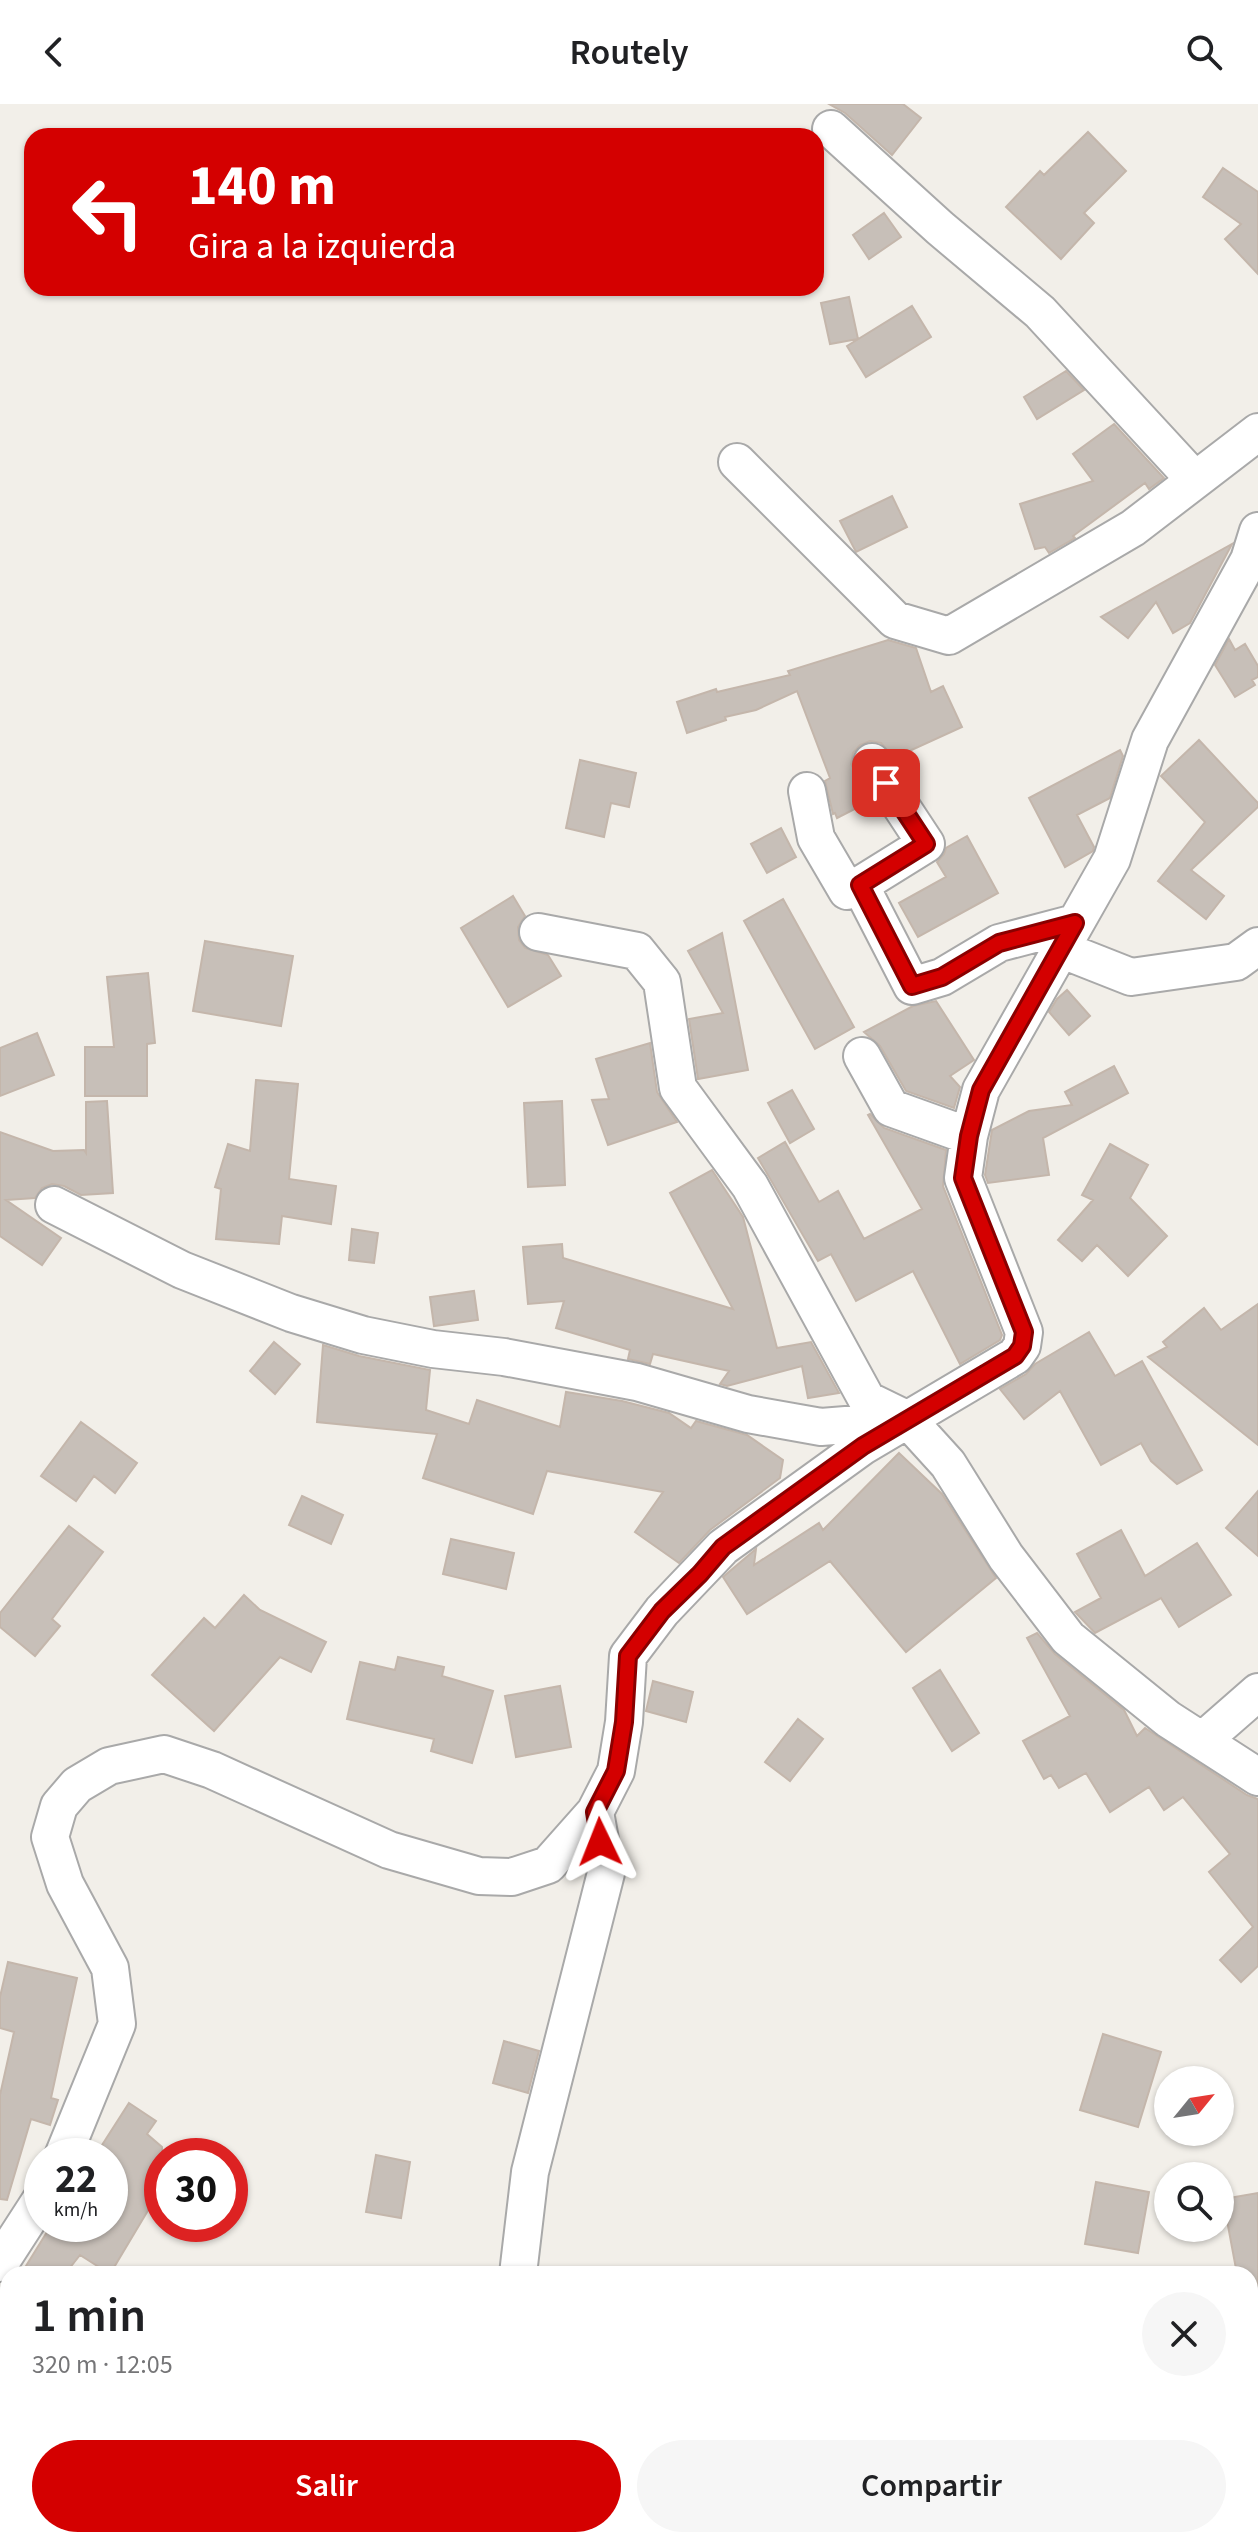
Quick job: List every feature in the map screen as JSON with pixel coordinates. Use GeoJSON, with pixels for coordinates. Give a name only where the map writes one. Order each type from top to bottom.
{"type":"FeatureCollection","features":[{"type":"Feature","properties":{"kind":"street"},"geometry":{"type":"LineString","coordinates":[[831,129],[940,228],[1040,312],[1195,480]]}},
{"type":"Feature","properties":{"kind":"street"},"geometry":{"type":"LineString","coordinates":[[737,462],[895,620],[949,636],[1133,528],[1258,432]]}},
{"type":"Feature","properties":{"kind":"street"},"geometry":{"type":"LineString","coordinates":[[70,2138],[117,2024],[110,1968],[65,1884],[50,1837],[59,1806],[77,1785],[109,1766],[164,1754],[253,1787],[389,1850],[479,1876],[512,1877],[548,1865],[595,1812],[616,1771],[624,1722],[628,1656],[662,1611],[723,1547],[863,1446],[1015,1356],[1022,1346],[1024,1332],[963,1178],[969,1136],[981,1090],[1112,859],[1150,740],[1249,560],[1258,531]]}},
{"type":"Feature","properties":{"kind":"street"},"geometry":{"type":"LineString","coordinates":[[807,791],[816,838],[847,891],[926,844],[872,762]]}},
{"type":"Feature","properties":{"kind":"street"},"geometry":{"type":"LineString","coordinates":[[860,885],[912,986],[942,977],[999,943],[1067,936],[1131,977],[1236,962],[1258,946]]}},
{"type":"Feature","properties":{"kind":"street"},"geometry":{"type":"LineString","coordinates":[[538,932],[637,951],[662,982],[678,1088],[750,1186],[867,1400],[908,1420],[948,1464],[1006,1557],[1068,1638],[1168,1719],[1258,1777]]}},
{"type":"Feature","properties":{"kind":"street"},"geometry":{"type":"LineString","coordinates":[[862,1056],[891,1108],[969,1136]]}},
{"type":"Feature","properties":{"kind":"street"},"geometry":{"type":"LineString","coordinates":[[54,1205],[182,1270],[291,1313],[363,1335],[637,1382],[748,1414],[821,1427],[908,1420]]}},
{"type":"Feature","properties":{"kind":"street"},"geometry":{"type":"LineString","coordinates":[[1202,1741],[1258,1692]]}},
{"type":"Feature","properties":{"kind":"street"},"geometry":{"type":"LineString","coordinates":[[519,2266],[530,2172],[606,1873],[595,1812]]}},
{"type":"Feature","properties":{"kind":"street"},"geometry":{"type":"LineString","coordinates":[[0,2263],[24,2226]]}},
{"type":"Feature","properties":{"kind":"building"},"geometry":{"type":"Polygon","coordinates":[[[829,104],[903,104],[921,118],[892,155],[845,113],[829,104]]]}},
{"type":"Feature","properties":{"kind":"building"},"geometry":{"type":"Polygon","coordinates":[[[1088,132],[1126,171],[1084,213],[1094,223],[1061,259],[1006,207],[1040,171],[1044,175],[1088,132]]]}},
{"type":"Feature","properties":{"kind":"building"},"geometry":{"type":"Polygon","coordinates":[[[1223,168],[1258,192],[1258,274],[1225,239],[1241,224],[1203,197],[1223,168]]]}},
{"type":"Feature","properties":{"kind":"building"},"geometry":{"type":"Polygon","coordinates":[[[884,213],[901,237],[869,259],[853,235],[884,213]]]}},
{"type":"Feature","properties":{"kind":"building"},"geometry":{"type":"Polygon","coordinates":[[[849,297],[858,339],[830,344],[821,303],[849,297]]]}},
{"type":"Feature","properties":{"kind":"building"},"geometry":{"type":"Polygon","coordinates":[[[912,306],[931,337],[866,377],[847,346],[912,306]]]}},
{"type":"Feature","properties":{"kind":"building"},"geometry":{"type":"Polygon","coordinates":[[[1066,371],[1084,390],[1037,419],[1024,397],[1066,371]]]}},
{"type":"Feature","properties":{"kind":"building"},"geometry":{"type":"Polygon","coordinates":[[[1114,424],[1164,478],[1149,489],[1145,483],[1073,536],[1075,538],[1049,553],[1045,547],[1035,549],[1020,504],[1093,481],[1073,454],[1114,424]]]}},
{"type":"Feature","properties":{"kind":"building"},"geometry":{"type":"Polygon","coordinates":[[[892,496],[907,527],[856,552],[840,521],[892,496]]]}},
{"type":"Feature","properties":{"kind":"building"},"geometry":{"type":"Polygon","coordinates":[[[1232,544],[1190,623],[1173,633],[1156,602],[1128,638],[1101,617],[1232,544]]]}},
{"type":"Feature","properties":{"kind":"building"},"geometry":{"type":"Polygon","coordinates":[[[1229,639],[1235,650],[1245,644],[1258,666],[1258,677],[1252,680],[1255,685],[1235,697],[1215,665],[1229,639]]]}},
{"type":"Feature","properties":{"kind":"building"},"geometry":{"type":"Polygon","coordinates":[[[888,640],[916,648],[931,692],[943,686],[962,727],[894,758],[881,743],[870,741],[860,745],[853,753],[851,764],[872,800],[837,818],[833,814],[825,781],[830,778],[797,691],[756,710],[725,717],[726,720],[687,733],[677,702],[716,689],[717,692],[790,675],[788,671],[888,640]]]}},
{"type":"Feature","properties":{"kind":"building"},"geometry":{"type":"Polygon","coordinates":[[[1199,740],[1258,803],[1258,807],[1191,870],[1224,896],[1206,919],[1158,881],[1205,822],[1161,776],[1199,740]]]}},
{"type":"Feature","properties":{"kind":"building"},"geometry":{"type":"Polygon","coordinates":[[[1120,750],[1123,756],[1110,798],[1077,815],[1094,847],[1093,851],[1065,867],[1029,798],[1120,750]]]}},
{"type":"Feature","properties":{"kind":"building"},"geometry":{"type":"Polygon","coordinates":[[[580,760],[636,773],[629,807],[611,803],[604,837],[566,828],[580,760]]]}},
{"type":"Feature","properties":{"kind":"building"},"geometry":{"type":"Polygon","coordinates":[[[781,828],[796,857],[767,873],[751,844],[781,828]]]}},
{"type":"Feature","properties":{"kind":"building"},"geometry":{"type":"Polygon","coordinates":[[[967,836],[998,893],[918,937],[899,903],[946,877],[937,862],[946,848],[967,836]]]}},
{"type":"Feature","properties":{"kind":"building"},"geometry":{"type":"Polygon","coordinates":[[[513,896],[525,916],[518,927],[519,940],[525,948],[548,955],[561,976],[508,1007],[461,928],[513,896]]]}},
{"type":"Feature","properties":{"kind":"building"},"geometry":{"type":"Polygon","coordinates":[[[783,899],[854,1027],[815,1049],[744,921],[783,899]]]}},
{"type":"Feature","properties":{"kind":"building"},"geometry":{"type":"Polygon","coordinates":[[[722,933],[748,1070],[698,1079],[689,1019],[723,1013],[688,951],[722,933]]]}},
{"type":"Feature","properties":{"kind":"building"},"geometry":{"type":"Polygon","coordinates":[[[205,941],[293,956],[281,1026],[193,1011],[205,941]]]}},
{"type":"Feature","properties":{"kind":"building"},"geometry":{"type":"Polygon","coordinates":[[[148,973],[155,1043],[147,1044],[147,1096],[85,1096],[85,1047],[114,1047],[107,977],[148,973]]]}},
{"type":"Feature","properties":{"kind":"building"},"geometry":{"type":"Polygon","coordinates":[[[1067,990],[1090,1016],[1069,1035],[1049,1012],[1067,990]]]}},
{"type":"Feature","properties":{"kind":"building"},"geometry":{"type":"Polygon","coordinates":[[[936,1001],[974,1060],[950,1076],[960,1087],[954,1108],[906,1091],[880,1046],[864,1032],[913,1006],[936,1001]]]}},
{"type":"Feature","properties":{"kind":"building"},"geometry":{"type":"Polygon","coordinates":[[[37,1033],[54,1075],[0,1096],[0,1048],[37,1033]]]}},
{"type":"Feature","properties":{"kind":"building"},"geometry":{"type":"Polygon","coordinates":[[[650,1043],[657,1092],[677,1122],[608,1145],[592,1100],[609,1099],[596,1059],[650,1043]]]}},
{"type":"Feature","properties":{"kind":"building"},"geometry":{"type":"Polygon","coordinates":[[[1114,1066],[1128,1093],[1043,1138],[1049,1175],[988,1183],[985,1175],[992,1130],[1029,1111],[1072,1105],[1065,1092],[1114,1066]]]}},
{"type":"Feature","properties":{"kind":"building"},"geometry":{"type":"Polygon","coordinates":[[[256,1080],[298,1084],[289,1179],[336,1186],[331,1224],[282,1216],[279,1244],[216,1239],[221,1189],[215,1187],[228,1144],[250,1151],[256,1080]]]}},
{"type":"Feature","properties":{"kind":"building"},"geometry":{"type":"Polygon","coordinates":[[[792,1090],[814,1129],[790,1143],[768,1103],[792,1090]]]}},
{"type":"Feature","properties":{"kind":"building"},"geometry":{"type":"Polygon","coordinates":[[[107,1101],[113,1193],[81,1195],[52,1184],[42,1188],[35,1198],[6,1200],[61,1238],[42,1265],[0,1236],[0,1132],[53,1151],[84,1150],[86,1153],[86,1102],[107,1101]]]}},
{"type":"Feature","properties":{"kind":"building"},"geometry":{"type":"Polygon","coordinates":[[[562,1101],[565,1185],[528,1187],[524,1103],[562,1101]]]}},
{"type":"Feature","properties":{"kind":"building"},"geometry":{"type":"Polygon","coordinates":[[[870,1114],[884,1128],[946,1150],[943,1186],[1002,1335],[1000,1340],[960,1364],[913,1271],[856,1301],[831,1254],[818,1261],[758,1158],[785,1142],[819,1202],[838,1191],[864,1239],[922,1209],[870,1114]]]}},
{"type":"Feature","properties":{"kind":"building"},"geometry":{"type":"Polygon","coordinates":[[[1110,1144],[1148,1165],[1130,1198],[1167,1236],[1128,1276],[1097,1245],[1082,1261],[1058,1240],[1093,1200],[1082,1195],[1110,1144]]]}},
{"type":"Feature","properties":{"kind":"building"},"geometry":{"type":"Polygon","coordinates":[[[712,1170],[743,1217],[777,1348],[811,1342],[839,1393],[808,1398],[802,1366],[727,1386],[720,1384],[729,1371],[653,1354],[650,1364],[628,1359],[630,1350],[556,1328],[564,1301],[528,1304],[523,1247],[562,1244],[563,1258],[733,1309],[670,1193],[712,1170]]]}},
{"type":"Feature","properties":{"kind":"building"},"geometry":{"type":"Polygon","coordinates":[[[352,1229],[378,1233],[374,1263],[349,1260],[352,1229]]]}},
{"type":"Feature","properties":{"kind":"building"},"geometry":{"type":"Polygon","coordinates":[[[474,1291],[478,1320],[434,1326],[430,1297],[474,1291]]]}},
{"type":"Feature","properties":{"kind":"building"},"geometry":{"type":"Polygon","coordinates":[[[1258,1304],[1258,1445],[1148,1357],[1167,1347],[1163,1342],[1204,1308],[1221,1330],[1258,1304]]]}},
{"type":"Feature","properties":{"kind":"building"},"geometry":{"type":"Polygon","coordinates":[[[1089,1332],[1115,1376],[1142,1361],[1202,1470],[1177,1484],[1151,1461],[1141,1443],[1101,1465],[1060,1391],[1024,1419],[1000,1389],[1089,1332]]]}},
{"type":"Feature","properties":{"kind":"building"},"geometry":{"type":"Polygon","coordinates":[[[274,1342],[300,1364],[275,1394],[250,1371],[274,1342]]]}},
{"type":"Feature","properties":{"kind":"building"},"geometry":{"type":"Polygon","coordinates":[[[323,1345],[359,1356],[430,1370],[426,1410],[469,1424],[477,1400],[560,1427],[566,1392],[622,1401],[669,1413],[691,1428],[696,1421],[747,1435],[783,1460],[780,1478],[710,1530],[679,1563],[635,1532],[663,1492],[547,1471],[533,1514],[423,1478],[437,1434],[317,1422],[323,1345]]]}},
{"type":"Feature","properties":{"kind":"building"},"geometry":{"type":"Polygon","coordinates":[[[81,1422],[137,1463],[115,1493],[94,1476],[76,1501],[41,1476],[81,1422]]]}},
{"type":"Feature","properties":{"kind":"building"},"geometry":{"type":"Polygon","coordinates":[[[899,1453],[942,1494],[996,1578],[906,1652],[830,1561],[747,1614],[723,1577],[756,1549],[754,1565],[819,1523],[823,1530],[899,1453]]]}},
{"type":"Feature","properties":{"kind":"building"},"geometry":{"type":"Polygon","coordinates":[[[1258,1491],[1258,1556],[1226,1528],[1258,1491]]]}},
{"type":"Feature","properties":{"kind":"building"},"geometry":{"type":"Polygon","coordinates":[[[302,1496],[343,1515],[331,1544],[289,1525],[302,1496]]]}},
{"type":"Feature","properties":{"kind":"building"},"geometry":{"type":"Polygon","coordinates":[[[69,1526],[103,1552],[52,1619],[60,1626],[35,1656],[0,1627],[0,1613],[69,1526]]]}},
{"type":"Feature","properties":{"kind":"building"},"geometry":{"type":"Polygon","coordinates":[[[1121,1530],[1145,1576],[1197,1543],[1231,1595],[1179,1627],[1161,1598],[1095,1633],[1075,1612],[1101,1598],[1077,1554],[1121,1530]]]}},
{"type":"Feature","properties":{"kind":"building"},"geometry":{"type":"Polygon","coordinates":[[[451,1539],[514,1553],[506,1589],[443,1574],[451,1539]]]}},
{"type":"Feature","properties":{"kind":"building"},"geometry":{"type":"Polygon","coordinates":[[[244,1595],[260,1610],[326,1642],[311,1672],[280,1657],[214,1731],[152,1675],[204,1618],[215,1628],[244,1595]]]}},
{"type":"Feature","properties":{"kind":"building"},"geometry":{"type":"Polygon","coordinates":[[[1037,1633],[1055,1654],[1124,1710],[1137,1736],[1145,1728],[1247,1795],[1258,1799],[1258,1966],[1241,1982],[1220,1960],[1253,1927],[1209,1872],[1230,1854],[1183,1797],[1164,1810],[1149,1787],[1110,1812],[1086,1773],[1059,1788],[1051,1775],[1044,1779],[1023,1741],[1070,1716],[1027,1638],[1037,1633]]]}},
{"type":"Feature","properties":{"kind":"building"},"geometry":{"type":"Polygon","coordinates":[[[398,1657],[444,1667],[442,1676],[493,1691],[472,1763],[431,1751],[434,1739],[347,1719],[360,1662],[395,1670],[398,1657]]]}},
{"type":"Feature","properties":{"kind":"building"},"geometry":{"type":"Polygon","coordinates":[[[940,1670],[979,1733],[952,1751],[913,1688],[940,1670]]]}},
{"type":"Feature","properties":{"kind":"building"},"geometry":{"type":"Polygon","coordinates":[[[653,1681],[693,1692],[686,1722],[646,1711],[653,1681]]]}},
{"type":"Feature","properties":{"kind":"building"},"geometry":{"type":"Polygon","coordinates":[[[560,1686],[571,1747],[516,1757],[505,1696],[560,1686]]]}},
{"type":"Feature","properties":{"kind":"building"},"geometry":{"type":"Polygon","coordinates":[[[798,1719],[823,1739],[790,1781],[765,1762],[798,1719]]]}},
{"type":"Feature","properties":{"kind":"building"},"geometry":{"type":"Polygon","coordinates":[[[8,1962],[77,1978],[51,2098],[58,2100],[50,2125],[31,2119],[7,2200],[0,2199],[0,2095],[14,2032],[0,2028],[0,1997],[8,1962]]]}},
{"type":"Feature","properties":{"kind":"building"},"geometry":{"type":"Polygon","coordinates":[[[1103,2034],[1161,2052],[1157,2066],[1154,2066],[1138,2127],[1080,2110],[1103,2034]]]}},
{"type":"Feature","properties":{"kind":"building"},"geometry":{"type":"Polygon","coordinates":[[[504,2041],[539,2051],[528,2093],[493,2083],[504,2041]]]}},
{"type":"Feature","properties":{"kind":"building"},"geometry":{"type":"Polygon","coordinates":[[[129,2103],[156,2121],[147,2134],[152,2138],[144,2138],[144,2217],[115,2266],[97,2266],[80,2255],[71,2266],[26,2266],[41,2242],[128,2242],[128,2138],[107,2138],[129,2103]]]}},
{"type":"Feature","properties":{"kind":"building"},"geometry":{"type":"Polygon","coordinates":[[[376,2155],[410,2162],[401,2218],[366,2212],[376,2155]]]}},
{"type":"Feature","properties":{"kind":"building"},"geometry":{"type":"Polygon","coordinates":[[[1096,2182],[1149,2192],[1138,2253],[1085,2244],[1096,2182]]]}},
{"type":"Feature","properties":{"kind":"building"},"geometry":{"type":"Polygon","coordinates":[[[1258,2193],[1258,2266],[1236,2266],[1231,2242],[1234,2242],[1234,2197],[1258,2193]]]}},
{"type":"Feature","properties":{"kind":"route"},"geometry":{"type":"LineString","coordinates":[[600,1842],[595,1812],[616,1771],[624,1722],[628,1656],[662,1611],[723,1547],[863,1446],[975,1382],[1015,1356],[1022,1346],[1024,1332],[963,1178],[969,1136],[981,1090],[1075,923],[999,943],[942,977],[912,986],[860,885],[926,844],[886,783]]}}]}
